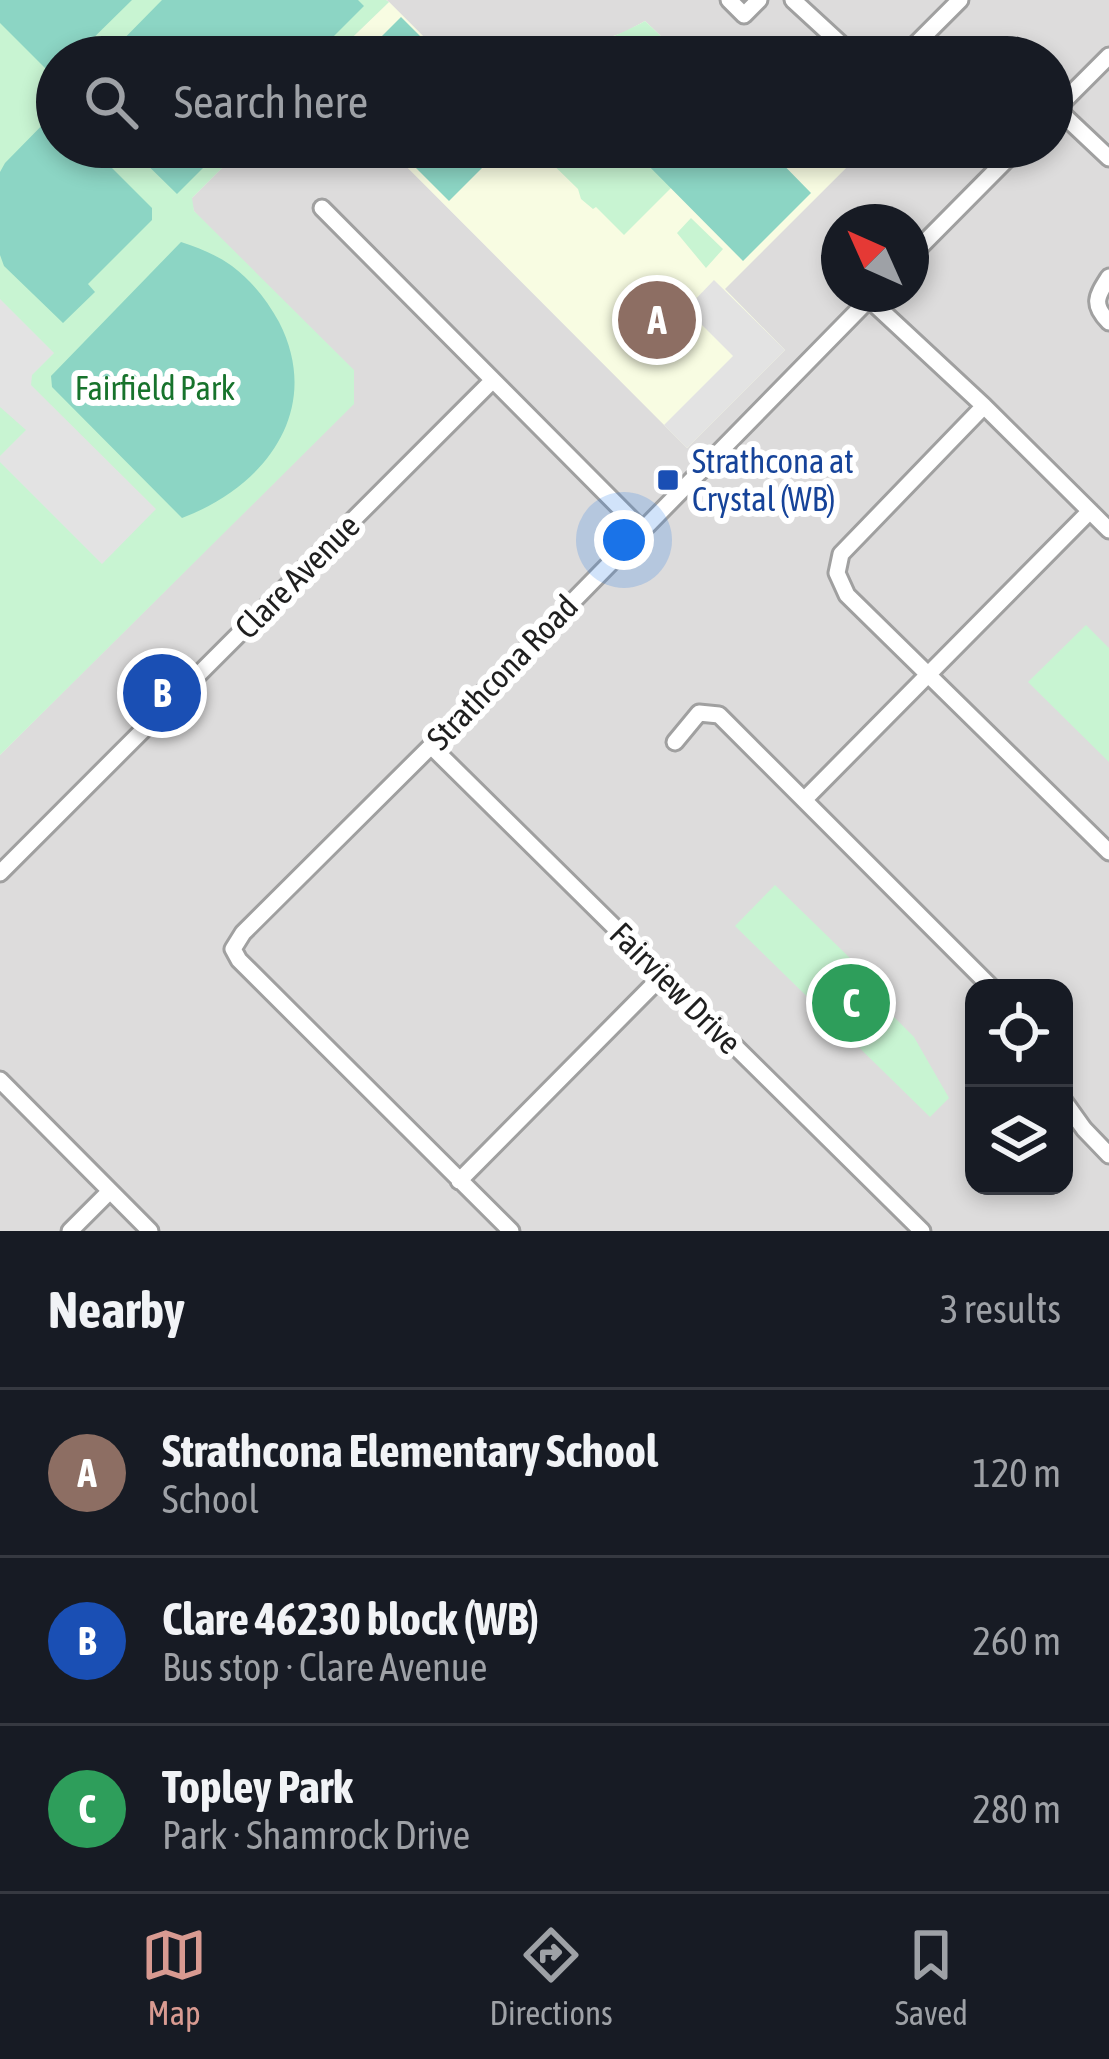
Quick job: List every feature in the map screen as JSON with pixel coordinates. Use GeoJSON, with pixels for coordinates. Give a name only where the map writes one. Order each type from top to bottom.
{"type":"FeatureCollection","features":[{"type":"Feature","properties":{"kind":"street"},"geometry":{"type":"LineString","coordinates":[[729,0],[744,15],[759,0]]}},
{"type":"Feature","properties":{"kind":"street"},"geometry":{"type":"LineString","coordinates":[[793,0],[832,36]]}},
{"type":"Feature","properties":{"kind":"street"},"geometry":{"type":"LineString","coordinates":[[924,36],[960,0]]}},
{"type":"Feature","properties":{"kind":"street"},"geometry":{"type":"LineString","coordinates":[[1073,92],[1109,56]]}},
{"type":"Feature","properties":{"kind":"street"},"geometry":{"type":"LineString","coordinates":[[1073,127],[1109,158]]}},
{"type":"Feature","properties":{"kind":"street"},"geometry":{"type":"LineString","coordinates":[[929,238],[998,168]]}},
{"type":"Feature","properties":{"kind":"street"},"geometry":{"type":"LineString","coordinates":[[322,208],[641,530]]}},
{"type":"Feature","properties":{"kind":"street"},"geometry":{"type":"LineString","coordinates":[[1109,277],[1098,296],[1099,312],[1109,322]]}},
{"type":"Feature","properties":{"kind":"street","name":"Strathcona Road"},"geometry":{"type":"LineString","coordinates":[[459,1181],[233,949],[243,933],[855,312]]}},
{"type":"Feature","properties":{"kind":"street"},"geometry":{"type":"LineString","coordinates":[[887,312],[1109,530]]}},
{"type":"Feature","properties":{"kind":"street","name":"Clare Avenue"},"geometry":{"type":"LineString","coordinates":[[0,873],[492,380]]}},
{"type":"Feature","properties":{"kind":"street"},"geometry":{"type":"LineString","coordinates":[[984,406],[841,554],[836,573],[847,595],[1109,852]]}},
{"type":"Feature","properties":{"kind":"street"},"geometry":{"type":"LineString","coordinates":[[804,800],[1090,511]]}},
{"type":"Feature","properties":{"kind":"street"},"geometry":{"type":"LineString","coordinates":[[675,742],[699,712],[719,715],[983,979]]}},
{"type":"Feature","properties":{"kind":"street","name":"Fairview Drive"},"geometry":{"type":"LineString","coordinates":[[430,746],[922,1231]]}},
{"type":"Feature","properties":{"kind":"street"},"geometry":{"type":"LineString","coordinates":[[511,1231],[459,1181],[663,975]]}},
{"type":"Feature","properties":{"kind":"street"},"geometry":{"type":"LineString","coordinates":[[1,1083],[150,1231]]}},
{"type":"Feature","properties":{"kind":"street"},"geometry":{"type":"LineString","coordinates":[[1073,1114],[1109,1155]]}},
{"type":"Feature","properties":{"kind":"street"},"geometry":{"type":"LineString","coordinates":[[70,1231],[110,1191]]}},
{"type":"Feature","properties":{"kind":"shaded area"},"geometry":{"type":"Polygon","coordinates":[[[387,0],[1109,0],[1109,1231],[0,1231],[0,755],[354,403],[194,211],[191,199],[222,168],[408,168],[688,448],[724,289],[846,168],[1073,168],[1073,36],[423,36],[387,0]]]}},
{"type":"Feature","properties":{"kind":"shaded area"},"geometry":{"type":"Polygon","coordinates":[[[389,2],[423,36],[354,36],[389,2]]]}},
{"type":"Feature","properties":{"kind":"shaded area"},"geometry":{"type":"Polygon","coordinates":[[[645,21],[661,36],[613,36],[625,32],[645,21]]]}},
{"type":"Feature","properties":{"kind":"shaded area"},"geometry":{"type":"Polygon","coordinates":[[[408,168],[846,168],[725,289],[785,350],[687,448],[408,168]]]}},
{"type":"Feature","properties":{"kind":"shaded area"},"geometry":{"type":"Polygon","coordinates":[[[714,280],[785,350],[687,448],[664,425],[733,356],[686,309],[714,280]]]}},
{"type":"Feature","properties":{"kind":"shaded area"},"geometry":{"type":"Polygon","coordinates":[[[0,299],[54,353],[32,375],[31,385],[156,509],[102,564],[0,462],[0,456],[26,430],[0,407],[0,299]]]}},
{"type":"Feature","properties":{"kind":"green space","name":"Fairfield Park"},"geometry":{"type":"Polygon","coordinates":[[[0,0],[386,0],[389,2],[354,36],[36,36],[36,168],[222,168],[192,198],[194,211],[354,370],[354,404],[0,755],[0,0]]]}},
{"type":"Feature","properties":{"kind":"green space"},"geometry":{"type":"Polygon","coordinates":[[[0,0],[132,0],[95,36],[36,36],[36,59],[0,23],[0,0]]]}},
{"type":"Feature","properties":{"kind":"green space"},"geometry":{"type":"Polygon","coordinates":[[[162,0],[358,0],[364,6],[334,36],[127,36],[162,0]]]}},
{"type":"Feature","properties":{"kind":"green space"},"geometry":{"type":"Polygon","coordinates":[[[401,17],[420,36],[382,36],[401,17]]]}},
{"type":"Feature","properties":{"kind":"green space"},"geometry":{"type":"Polygon","coordinates":[[[645,21],[661,36],[613,36],[645,21]]]}},
{"type":"Feature","properties":{"kind":"green space"},"geometry":{"type":"Polygon","coordinates":[[[36,131],[36,168],[112,168],[152,208],[152,220],[88,284],[95,292],[63,323],[4,266],[0,255],[0,172],[36,131]]]}},
{"type":"Feature","properties":{"kind":"green space"},"geometry":{"type":"Polygon","coordinates":[[[150,168],[203,168],[177,194],[150,168]]]}},
{"type":"Feature","properties":{"kind":"green space"},"geometry":{"type":"Polygon","coordinates":[[[416,168],[482,168],[449,201],[416,168]]]}},
{"type":"Feature","properties":{"kind":"green space"},"geometry":{"type":"Polygon","coordinates":[[[556,168],[691,168],[624,235],[581,199],[578,189],[556,168]]]}},
{"type":"Feature","properties":{"kind":"green space"},"geometry":{"type":"Polygon","coordinates":[[[651,168],[787,168],[811,193],[743,261],[651,168]]]}},
{"type":"Feature","properties":{"kind":"green space"},"geometry":{"type":"Polygon","coordinates":[[[691,218],[723,249],[706,268],[677,233],[691,218]]]}},
{"type":"Feature","properties":{"kind":"green space"},"geometry":{"type":"Polygon","coordinates":[[[181,242],[226,262],[258,291],[279,322],[291,354],[294,385],[290,415],[261,466],[238,487],[182,518],[52,387],[51,376],[181,242]]]}},
{"type":"Feature","properties":{"kind":"green space"},"geometry":{"type":"Polygon","coordinates":[[[1086,625],[1109,648],[1109,762],[1028,682],[1086,625]]]}},
{"type":"Feature","properties":{"kind":"green space"},"geometry":{"type":"Polygon","coordinates":[[[775,885],[892,999],[885,1008],[914,1037],[949,1098],[930,1117],[735,926],[775,885]]]}},
{"type":"Feature","properties":{"kind":"place","name":"Strathcona Elementary School"},"geometry":{"type":"Point","coordinates":[657,320]}},
{"type":"Feature","properties":{"kind":"place","name":"Strathcona at Crystal (WB)"},"geometry":{"type":"Point","coordinates":[668,480]}},
{"type":"Feature","properties":{"kind":"place","name":"Clare 46230 block (WB)"},"geometry":{"type":"Point","coordinates":[162,693]}},
{"type":"Feature","properties":{"kind":"place","name":"Topley Park"},"geometry":{"type":"Point","coordinates":[851,1003]}}]}
